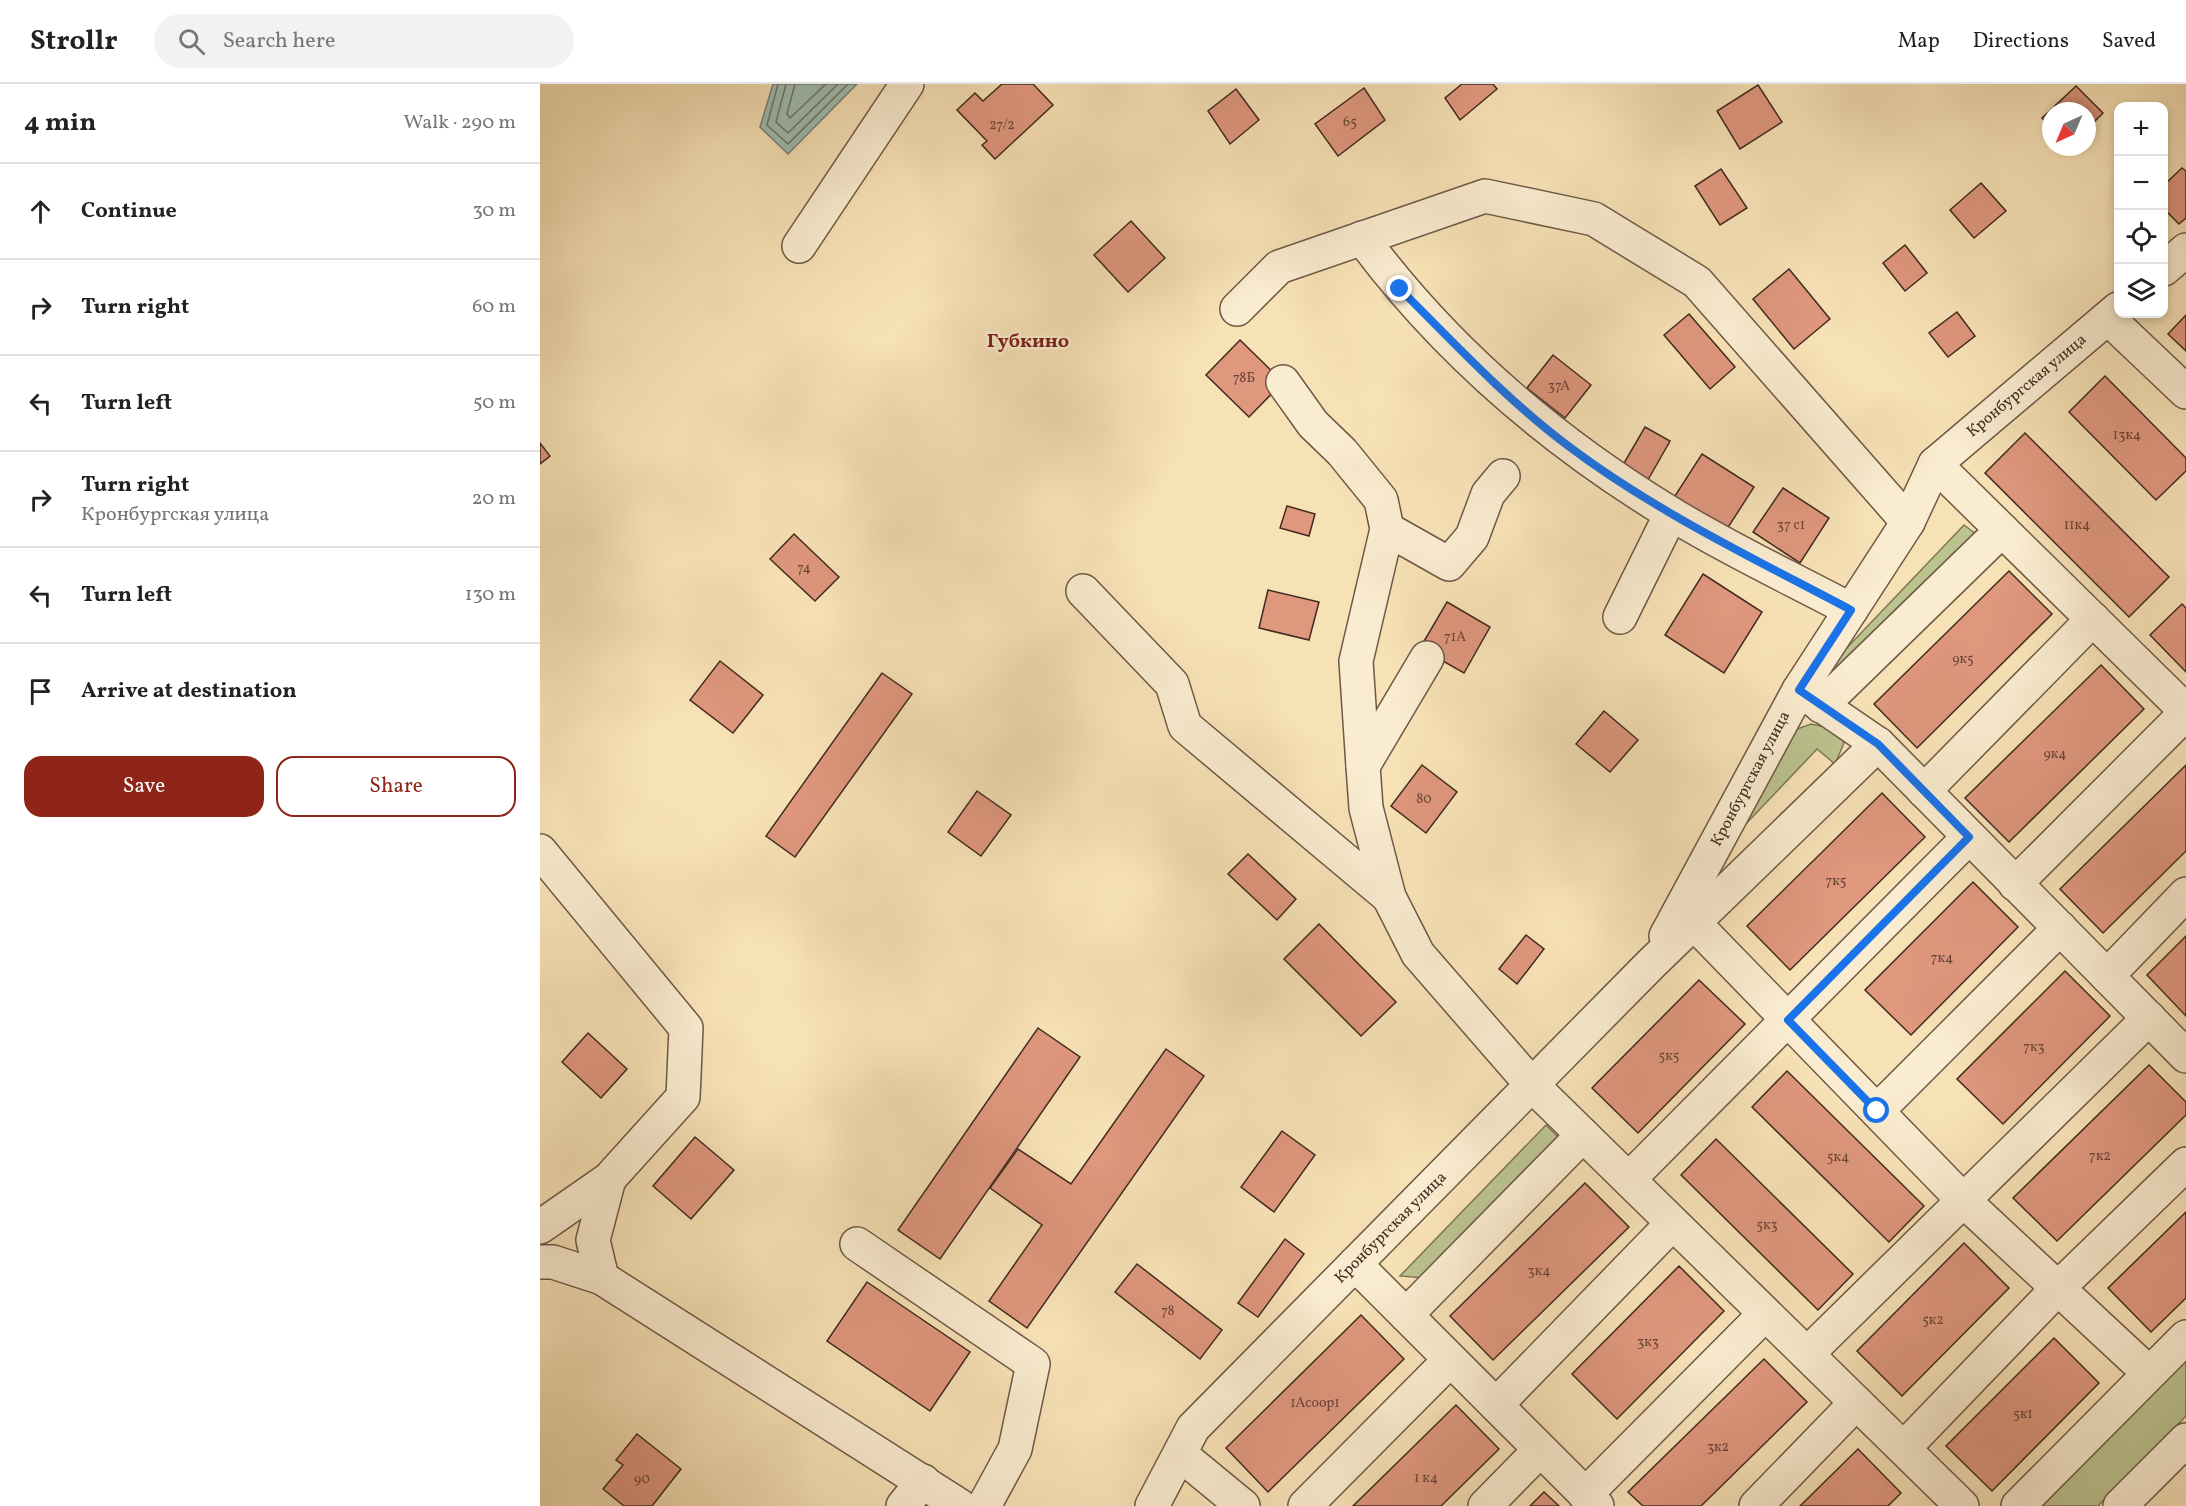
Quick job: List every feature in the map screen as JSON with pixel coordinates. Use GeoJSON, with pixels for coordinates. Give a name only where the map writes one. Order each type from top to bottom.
{"type":"FeatureCollection","features":[{"type":"Feature","properties":{"kind":"street"},"geometry":{"type":"LineString","coordinates":[[800,246],[907,84]]}},
{"type":"Feature","properties":{"kind":"street"},"geometry":{"type":"LineString","coordinates":[[1237,309],[1279,267],[1485,196],[1594,219],[1697,282],[1908,522]]}},
{"type":"Feature","properties":{"kind":"street"},"geometry":{"type":"LineString","coordinates":[[1362,238],[1400,289],[1514,402],[1568,446],[1671,514],[1851,610]]}},
{"type":"Feature","properties":{"kind":"street"},"geometry":{"type":"LineString","coordinates":[[2168,266],[2186,250]]}},
{"type":"Feature","properties":{"kind":"street"},"geometry":{"type":"LineString","coordinates":[[2113,314],[2186,392]]}},
{"type":"Feature","properties":{"kind":"street","name":"Кронбургская улица"},"geometry":{"type":"LineString","coordinates":[[1651,964],[1810,698],[1851,610],[1908,522],[1935,464],[2113,314]]}},
{"type":"Feature","properties":{"kind":"street"},"geometry":{"type":"LineString","coordinates":[[1283,382],[1313,424],[1342,452],[1381,500],[1387,529],[1356,661],[1366,808],[1389,897],[1418,954],[1532,1085],[1904,1448],[1948,1501]]}},
{"type":"Feature","properties":{"kind":"street"},"geometry":{"type":"LineString","coordinates":[[1935,464],[2186,712],[2015,884]]}},
{"type":"Feature","properties":{"kind":"street"},"geometry":{"type":"LineString","coordinates":[[1387,529],[1449,564],[1472,537],[1488,494],[1503,476]]}},
{"type":"Feature","properties":{"kind":"street"},"geometry":{"type":"LineString","coordinates":[[1620,617],[1671,514]]}},
{"type":"Feature","properties":{"kind":"street"},"geometry":{"type":"LineString","coordinates":[[2002,530],[1810,698],[1878,744],[2186,1056]]}},
{"type":"Feature","properties":{"kind":"street"},"geometry":{"type":"LineString","coordinates":[[1083,591],[1172,684],[1185,726],[1389,897]]}},
{"type":"Feature","properties":{"kind":"street"},"geometry":{"type":"LineString","coordinates":[[1924,791],[2093,619]]}},
{"type":"Feature","properties":{"kind":"street"},"geometry":{"type":"LineString","coordinates":[[1363,766],[1427,658]]}},
{"type":"Feature","properties":{"kind":"street","name":"Кронбургская улица"},"geometry":{"type":"LineString","coordinates":[[1152,1506],[1181,1455],[1193,1428],[1651,964],[1878,744]]}},
{"type":"Feature","properties":{"kind":"street"},"geometry":{"type":"LineString","coordinates":[[1629,1179],[1969,837]]}},
{"type":"Feature","properties":{"kind":"street"},"geometry":{"type":"LineString","coordinates":[[540,851],[686,1028],[682,1097],[609,1179],[540,1227]]}},
{"type":"Feature","properties":{"kind":"street"},"geometry":{"type":"LineString","coordinates":[[2107,976],[2186,894]]}},
{"type":"Feature","properties":{"kind":"street"},"geometry":{"type":"LineString","coordinates":[[1348,896],[1389,897]]}},
{"type":"Feature","properties":{"kind":"street"},"geometry":{"type":"LineString","coordinates":[[1694,923],[1963,1200],[2149,1373]]}},
{"type":"Feature","properties":{"kind":"street"},"geometry":{"type":"LineString","coordinates":[[1877,1111],[2060,928]]}},
{"type":"Feature","properties":{"kind":"street"},"geometry":{"type":"LineString","coordinates":[[1807,1354],[2149,1018]]}},
{"type":"Feature","properties":{"kind":"street"},"geometry":{"type":"LineString","coordinates":[[1406,1315],[1583,1135]]}},
{"type":"Feature","properties":{"kind":"street"},"geometry":{"type":"LineString","coordinates":[[1904,1448],[2058,1288],[2186,1164]]}},
{"type":"Feature","properties":{"kind":"street"},"geometry":{"type":"LineString","coordinates":[[602,1278],[593,1240],[609,1179]]}},
{"type":"Feature","properties":{"kind":"street"},"geometry":{"type":"LineString","coordinates":[[1496,1405],[1672,1224]]}},
{"type":"Feature","properties":{"kind":"street"},"geometry":{"type":"LineString","coordinates":[[857,1244],[1033,1364],[1015,1449],[984,1506]]}},
{"type":"Feature","properties":{"kind":"street"},"geometry":{"type":"LineString","coordinates":[[540,1262],[553,1262],[602,1278],[913,1493],[960,1506]]}},
{"type":"Feature","properties":{"kind":"street"},"geometry":{"type":"LineString","coordinates":[[1355,1264],[1591,1500],[1765,1314]]}},
{"type":"Feature","properties":{"kind":"street"},"geometry":{"type":"LineString","coordinates":[[2018,1506],[2186,1337]]}},
{"type":"Feature","properties":{"kind":"street"},"geometry":{"type":"LineString","coordinates":[[1305,1506],[1450,1360]]}},
{"type":"Feature","properties":{"kind":"street"},"geometry":{"type":"LineString","coordinates":[[1756,1506],[1856,1403]]}},
{"type":"Feature","properties":{"kind":"street"},"geometry":{"type":"LineString","coordinates":[[2120,1506],[2186,1440]]}},
{"type":"Feature","properties":{"kind":"street"},"geometry":{"type":"LineString","coordinates":[[1485,1506],[1540,1450]]}},
{"type":"Feature","properties":{"kind":"street"},"geometry":{"type":"LineString","coordinates":[[1181,1455],[1243,1506]]}},
{"type":"Feature","properties":{"kind":"green space"},"geometry":{"type":"Polygon","coordinates":[[[1964,525],[1980,537],[1834,682],[1826,675],[1842,653],[1964,525]]]}},
{"type":"Feature","properties":{"kind":"green space"},"geometry":{"type":"Polygon","coordinates":[[[1811,724],[1837,729],[1844,743],[1835,764],[1817,749],[1743,827],[1797,729],[1811,724]]]}},
{"type":"Feature","properties":{"kind":"green space"},"geometry":{"type":"Polygon","coordinates":[[[1546,1125],[1559,1138],[1425,1278],[1400,1276],[1546,1125]]]}},
{"type":"Feature","properties":{"kind":"green space"},"geometry":{"type":"Polygon","coordinates":[[[2186,1355],[2186,1416],[2098,1506],[2036,1506],[2186,1355]]]}},
{"type":"Feature","properties":{"kind":"water"},"geometry":{"type":"Polygon","coordinates":[[[773,84],[857,84],[788,154],[760,127],[773,84]]]}},
{"type":"Feature","properties":{"kind":"building"},"geometry":{"type":"Polygon","coordinates":[[[1002,84],[1033,84],[1053,105],[995,159],[982,145],[987,141],[957,110],[975,93],[983,101],[1002,84]]]}},
{"type":"Feature","properties":{"kind":"building"},"geometry":{"type":"Polygon","coordinates":[[[1462,84],[1493,84],[1497,89],[1460,120],[1445,98],[1462,84]]]}},
{"type":"Feature","properties":{"kind":"building"},"geometry":{"type":"Polygon","coordinates":[[[1758,85],[1782,122],[1740,149],[1717,111],[1758,85]]]}},
{"type":"Feature","properties":{"kind":"building"},"geometry":{"type":"Polygon","coordinates":[[[2076,86],[2092,102],[2059,102],[2076,86]]]}},
{"type":"Feature","properties":{"kind":"building"},"geometry":{"type":"Polygon","coordinates":[[[1364,88],[1385,120],[1338,156],[1315,124],[1364,88]]]}},
{"type":"Feature","properties":{"kind":"building"},"geometry":{"type":"Polygon","coordinates":[[[1236,89],[1259,120],[1230,144],[1208,111],[1236,89]]]}},
{"type":"Feature","properties":{"kind":"building"},"geometry":{"type":"Polygon","coordinates":[[[2096,106],[2103,113],[2096,120],[2096,106]]]}},
{"type":"Feature","properties":{"kind":"building"},"geometry":{"type":"Polygon","coordinates":[[[2182,168],[2186,171],[2186,218],[2179,224],[2168,213],[2168,181],[2182,168]]]}},
{"type":"Feature","properties":{"kind":"building"},"geometry":{"type":"Polygon","coordinates":[[[1721,169],[1747,208],[1720,225],[1695,186],[1721,169]]]}},
{"type":"Feature","properties":{"kind":"building"},"geometry":{"type":"Polygon","coordinates":[[[1981,183],[2006,211],[1974,238],[1950,210],[1981,183]]]}},
{"type":"Feature","properties":{"kind":"building"},"geometry":{"type":"Polygon","coordinates":[[[1131,221],[1165,258],[1128,292],[1094,255],[1131,221]]]}},
{"type":"Feature","properties":{"kind":"building"},"geometry":{"type":"Polygon","coordinates":[[[1905,245],[1927,273],[1905,291],[1883,263],[1905,245]]]}},
{"type":"Feature","properties":{"kind":"building"},"geometry":{"type":"Polygon","coordinates":[[[1789,269],[1830,319],[1794,349],[1753,299],[1789,269]]]}},
{"type":"Feature","properties":{"kind":"building"},"geometry":{"type":"Polygon","coordinates":[[[1957,312],[1975,336],[1948,357],[1929,333],[1957,312]]]}},
{"type":"Feature","properties":{"kind":"building"},"geometry":{"type":"Polygon","coordinates":[[[1689,314],[1735,367],[1710,389],[1664,335],[1689,314]]]}},
{"type":"Feature","properties":{"kind":"building"},"geometry":{"type":"Polygon","coordinates":[[[2186,315],[2186,351],[2168,334],[2186,315]]]}},
{"type":"Feature","properties":{"kind":"building"},"geometry":{"type":"Polygon","coordinates":[[[1240,340],[1283,382],[1249,417],[1206,375],[1240,340]]]}},
{"type":"Feature","properties":{"kind":"building"},"geometry":{"type":"Polygon","coordinates":[[[1553,355],[1591,385],[1565,418],[1527,388],[1553,355]]]}},
{"type":"Feature","properties":{"kind":"building"},"geometry":{"type":"Polygon","coordinates":[[[2105,376],[2186,458],[2186,471],[2156,500],[2069,412],[2105,376]]]}},
{"type":"Feature","properties":{"kind":"building"},"geometry":{"type":"Polygon","coordinates":[[[1645,427],[1670,441],[1645,485],[1620,470],[1645,427]]]}},
{"type":"Feature","properties":{"kind":"building"},"geometry":{"type":"Polygon","coordinates":[[[2025,433],[2169,577],[2129,617],[1985,473],[2025,433]]]}},
{"type":"Feature","properties":{"kind":"building"},"geometry":{"type":"Polygon","coordinates":[[[540,443],[550,456],[540,464],[540,443]]]}},
{"type":"Feature","properties":{"kind":"building"},"geometry":{"type":"Polygon","coordinates":[[[1702,454],[1754,487],[1725,532],[1673,499],[1702,454]]]}},
{"type":"Feature","properties":{"kind":"building"},"geometry":{"type":"Polygon","coordinates":[[[1783,488],[1829,518],[1800,563],[1753,532],[1783,488]]]}},
{"type":"Feature","properties":{"kind":"building"},"geometry":{"type":"Polygon","coordinates":[[[1287,506],[1315,514],[1309,536],[1280,528],[1287,506]]]}},
{"type":"Feature","properties":{"kind":"building"},"geometry":{"type":"Polygon","coordinates":[[[794,534],[839,577],[815,601],[770,559],[794,534]]]}},
{"type":"Feature","properties":{"kind":"building"},"geometry":{"type":"Polygon","coordinates":[[[2009,571],[2052,614],[1917,748],[1874,704],[2009,571]]]}},
{"type":"Feature","properties":{"kind":"building"},"geometry":{"type":"Polygon","coordinates":[[[1703,574],[1762,612],[1724,673],[1665,635],[1703,574]]]}},
{"type":"Feature","properties":{"kind":"building"},"geometry":{"type":"Polygon","coordinates":[[[1268,590],[1319,602],[1309,640],[1259,628],[1268,590]]]}},
{"type":"Feature","properties":{"kind":"building"},"geometry":{"type":"Polygon","coordinates":[[[1447,602],[1490,627],[1464,673],[1420,648],[1447,602]]]}},
{"type":"Feature","properties":{"kind":"building"},"geometry":{"type":"Polygon","coordinates":[[[2182,604],[2186,608],[2186,672],[2150,635],[2182,604]]]}},
{"type":"Feature","properties":{"kind":"building"},"geometry":{"type":"Polygon","coordinates":[[[720,661],[763,695],[733,733],[690,700],[720,661]]]}},
{"type":"Feature","properties":{"kind":"building"},"geometry":{"type":"Polygon","coordinates":[[[2101,665],[2144,709],[2009,842],[1965,798],[2101,665]]]}},
{"type":"Feature","properties":{"kind":"building"},"geometry":{"type":"Polygon","coordinates":[[[882,673],[912,694],[795,857],[766,836],[882,673]]]}},
{"type":"Feature","properties":{"kind":"building"},"geometry":{"type":"Polygon","coordinates":[[[1604,711],[1638,740],[1610,772],[1576,744],[1604,711]]]}},
{"type":"Feature","properties":{"kind":"building"},"geometry":{"type":"Polygon","coordinates":[[[1422,765],[1457,792],[1426,833],[1391,806],[1422,765]]]}},
{"type":"Feature","properties":{"kind":"building"},"geometry":{"type":"Polygon","coordinates":[[[2186,765],[2186,851],[2103,933],[2060,889],[2186,765]]]}},
{"type":"Feature","properties":{"kind":"building"},"geometry":{"type":"Polygon","coordinates":[[[977,791],[1011,815],[981,856],[948,832],[977,791]]]}},
{"type":"Feature","properties":{"kind":"building"},"geometry":{"type":"Polygon","coordinates":[[[1882,793],[1925,837],[1790,970],[1747,926],[1882,793]]]}},
{"type":"Feature","properties":{"kind":"building"},"geometry":{"type":"Polygon","coordinates":[[[1248,854],[1296,899],[1277,920],[1228,874],[1248,854]]]}},
{"type":"Feature","properties":{"kind":"building"},"geometry":{"type":"Polygon","coordinates":[[[1973,882],[2018,927],[1911,1035],[1865,990],[1973,882]]]}},
{"type":"Feature","properties":{"kind":"building"},"geometry":{"type":"Polygon","coordinates":[[[1319,924],[1396,1002],[1361,1036],[1284,959],[1319,924]]]}},
{"type":"Feature","properties":{"kind":"building"},"geometry":{"type":"Polygon","coordinates":[[[1526,935],[1544,949],[1517,984],[1499,969],[1526,935]]]}},
{"type":"Feature","properties":{"kind":"building"},"geometry":{"type":"Polygon","coordinates":[[[2186,936],[2186,1016],[2147,975],[2186,936]]]}},
{"type":"Feature","properties":{"kind":"building"},"geometry":{"type":"Polygon","coordinates":[[[2065,971],[2110,1016],[2003,1124],[1957,1079],[2065,971]]]}},
{"type":"Feature","properties":{"kind":"building"},"geometry":{"type":"Polygon","coordinates":[[[1699,980],[1745,1024],[1638,1133],[1592,1088],[1699,980]]]}},
{"type":"Feature","properties":{"kind":"building"},"geometry":{"type":"Polygon","coordinates":[[[1038,1028],[1080,1057],[940,1259],[898,1230],[1038,1028]]]}},
{"type":"Feature","properties":{"kind":"building"},"geometry":{"type":"Polygon","coordinates":[[[588,1033],[627,1069],[601,1098],[562,1062],[588,1033]]]}},
{"type":"Feature","properties":{"kind":"building"},"geometry":{"type":"Polygon","coordinates":[[[1166,1049],[1204,1076],[1027,1328],[989,1301],[1042,1225],[990,1188],[1018,1149],[1071,1184],[1166,1049]]]}},
{"type":"Feature","properties":{"kind":"building"},"geometry":{"type":"Polygon","coordinates":[[[2149,1065],[2186,1102],[2186,1115],[2057,1241],[2013,1198],[2149,1065]]]}},
{"type":"Feature","properties":{"kind":"building"},"geometry":{"type":"Polygon","coordinates":[[[1787,1071],[1924,1206],[1889,1242],[1752,1107],[1787,1071]]]}},
{"type":"Feature","properties":{"kind":"building"},"geometry":{"type":"Polygon","coordinates":[[[1282,1131],[1315,1155],[1274,1212],[1241,1187],[1282,1131]]]}},
{"type":"Feature","properties":{"kind":"building"},"geometry":{"type":"Polygon","coordinates":[[[695,1137],[734,1170],[691,1219],[653,1186],[695,1137]]]}},
{"type":"Feature","properties":{"kind":"building"},"geometry":{"type":"Polygon","coordinates":[[[1716,1139],[1853,1274],[1818,1310],[1681,1175],[1716,1139]]]}},
{"type":"Feature","properties":{"kind":"building"},"geometry":{"type":"Polygon","coordinates":[[[1585,1183],[1629,1227],[1493,1360],[1450,1316],[1585,1183]]]}},
{"type":"Feature","properties":{"kind":"building"},"geometry":{"type":"Polygon","coordinates":[[[2186,1212],[2186,1298],[2151,1332],[2108,1288],[2186,1212]]]}},
{"type":"Feature","properties":{"kind":"building"},"geometry":{"type":"Polygon","coordinates":[[[1285,1239],[1304,1254],[1258,1317],[1238,1303],[1285,1239]]]}},
{"type":"Feature","properties":{"kind":"building"},"geometry":{"type":"Polygon","coordinates":[[[1964,1243],[2009,1288],[1902,1396],[1857,1351],[1964,1243]]]}},
{"type":"Feature","properties":{"kind":"building"},"geometry":{"type":"Polygon","coordinates":[[[1137,1264],[1222,1330],[1200,1359],[1115,1292],[1137,1264]]]}},
{"type":"Feature","properties":{"kind":"building"},"geometry":{"type":"Polygon","coordinates":[[[1679,1266],[1724,1311],[1617,1419],[1572,1374],[1679,1266]]]}},
{"type":"Feature","properties":{"kind":"building"},"geometry":{"type":"Polygon","coordinates":[[[867,1282],[970,1352],[930,1411],[827,1341],[867,1282]]]}},
{"type":"Feature","properties":{"kind":"building"},"geometry":{"type":"Polygon","coordinates":[[[1361,1315],[1404,1359],[1268,1492],[1226,1448],[1361,1315]]]}},
{"type":"Feature","properties":{"kind":"building"},"geometry":{"type":"Polygon","coordinates":[[[2054,1338],[2099,1383],[1992,1491],[1946,1446],[2054,1338]]]}},
{"type":"Feature","properties":{"kind":"building"},"geometry":{"type":"Polygon","coordinates":[[[1764,1359],[1807,1402],[1701,1506],[1643,1506],[1628,1492],[1764,1359]]]}},
{"type":"Feature","properties":{"kind":"building"},"geometry":{"type":"Polygon","coordinates":[[[1456,1405],[1499,1449],[1441,1506],[1353,1506],[1456,1405]]]}},
{"type":"Feature","properties":{"kind":"building"},"geometry":{"type":"Polygon","coordinates":[[[637,1434],[681,1469],[652,1506],[624,1506],[603,1489],[623,1465],[616,1460],[637,1434]]]}},
{"type":"Feature","properties":{"kind":"building"},"geometry":{"type":"Polygon","coordinates":[[[1858,1449],[1901,1493],[1888,1506],[1800,1506],[1858,1449]]]}},
{"type":"Feature","properties":{"kind":"building"},"geometry":{"type":"Polygon","coordinates":[[[1544,1492],[1559,1506],[1530,1506],[1544,1492]]]}},
{"type":"Feature","properties":{"kind":"district","name":"Губкино"},"geometry":{"type":"Point","coordinates":[1028,342]}},
{"type":"Feature","properties":{"kind":"route"},"geometry":{"type":"LineString","coordinates":[[1400,289],[1514,402],[1568,446],[1671,514],[1851,610],[1799,690],[1878,744],[1969,837],[1788,1020],[1877,1111]]}}]}
